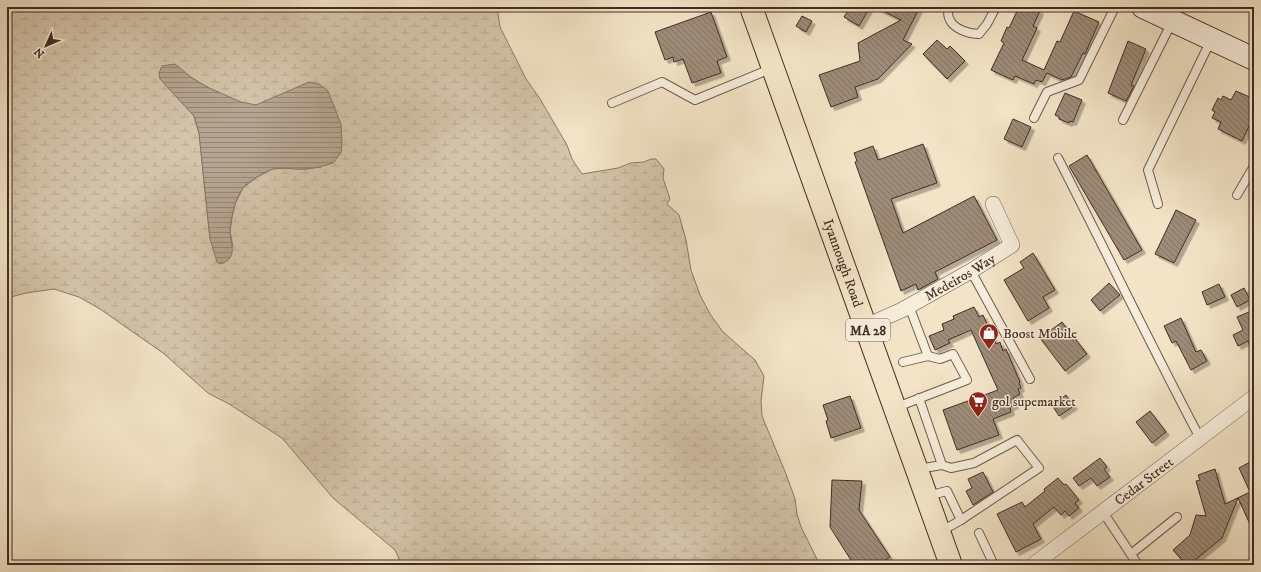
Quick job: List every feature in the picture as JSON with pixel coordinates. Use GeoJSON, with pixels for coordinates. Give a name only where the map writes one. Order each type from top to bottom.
{"type":"FeatureCollection","features":[{"type":"Feature","properties":{"kind":"main road","name":"Iyannough Road"},"geometry":{"type":"LineString","coordinates":[[751,7],[811,169],[951,565]]}},
{"type":"Feature","properties":{"kind":"main road"},"geometry":{"type":"LineString","coordinates":[[1160,12],[1211,39],[1254,59]]}},
{"type":"Feature","properties":{"kind":"street","name":"Medeiros Way"},"geometry":{"type":"LineString","coordinates":[[866,326],[909,306],[1012,245],[993,204]]}},
{"type":"Feature","properties":{"kind":"street","name":"Cedar Street"},"geometry":{"type":"LineString","coordinates":[[1033,565],[1254,397]]}},
{"type":"Feature","properties":{"kind":"lane"},"geometry":{"type":"LineString","coordinates":[[948,7],[948,19],[953,26],[972,34],[979,34],[987,24],[996,7]]}},
{"type":"Feature","properties":{"kind":"lane"},"geometry":{"type":"LineString","coordinates":[[1034,118],[1047,92],[1079,80],[1115,7]]}},
{"type":"Feature","properties":{"kind":"lane"},"geometry":{"type":"LineString","coordinates":[[1123,120],[1160,12]]}},
{"type":"Feature","properties":{"kind":"lane"},"geometry":{"type":"LineString","coordinates":[[1158,204],[1148,170],[1211,39]]}},
{"type":"Feature","properties":{"kind":"lane"},"geometry":{"type":"LineString","coordinates":[[612,103],[662,82],[695,100],[773,68]]}},
{"type":"Feature","properties":{"kind":"lane"},"geometry":{"type":"LineString","coordinates":[[1058,158],[1117,273],[1167,376],[1200,438]]}},
{"type":"Feature","properties":{"kind":"lane"},"geometry":{"type":"LineString","coordinates":[[1237,195],[1254,166]]}},
{"type":"Feature","properties":{"kind":"lane"},"geometry":{"type":"LineString","coordinates":[[971,270],[1030,379]]}},
{"type":"Feature","properties":{"kind":"lane"},"geometry":{"type":"LineString","coordinates":[[909,306],[928,356]]}},
{"type":"Feature","properties":{"kind":"lane"},"geometry":{"type":"LineString","coordinates":[[896,408],[967,380],[954,354],[940,359],[928,356],[903,362]]}},
{"type":"Feature","properties":{"kind":"lane"},"geometry":{"type":"LineString","coordinates":[[919,398],[942,465]]}},
{"type":"Feature","properties":{"kind":"lane"},"geometry":{"type":"LineString","coordinates":[[917,469],[942,465],[951,468],[974,463],[1017,440],[1039,468],[940,533]]}},
{"type":"Feature","properties":{"kind":"lane"},"geometry":{"type":"LineString","coordinates":[[926,496],[947,491],[961,520]]}},
{"type":"Feature","properties":{"kind":"lane"},"geometry":{"type":"LineString","coordinates":[[1103,512],[1138,565]]}},
{"type":"Feature","properties":{"kind":"lane"},"geometry":{"type":"LineString","coordinates":[[1131,554],[1177,517]]}},
{"type":"Feature","properties":{"kind":"lane"},"geometry":{"type":"LineString","coordinates":[[979,533],[994,565]]}},
{"type":"Feature","properties":{"kind":"green space"},"geometry":{"type":"Polygon","coordinates":[[[7,7],[497,7],[500,27],[526,79],[540,99],[567,145],[572,159],[582,174],[618,168],[631,163],[644,162],[651,159],[656,159],[664,169],[663,178],[670,199],[667,204],[679,215],[686,240],[691,270],[700,295],[710,314],[723,332],[755,360],[764,376],[761,401],[762,416],[795,499],[801,527],[820,565],[402,565],[395,550],[333,498],[282,438],[229,404],[208,393],[163,353],[100,309],[79,297],[54,289],[26,293],[7,298],[7,7]],[[192,78],[194,116],[199,133],[210,239],[233,247],[230,231],[232,218],[235,204],[243,188],[271,169],[304,169],[321,167],[270,99],[256,105],[249,105],[223,95],[192,78]]]}},
{"type":"Feature","properties":{"kind":"shaded area"},"geometry":{"type":"Polygon","coordinates":[[[175,64],[192,78],[207,87],[241,102],[256,105],[309,82],[319,84],[328,91],[341,124],[341,153],[333,163],[311,168],[282,168],[270,170],[255,178],[242,189],[235,203],[231,220],[230,230],[232,254],[227,261],[221,264],[217,262],[210,239],[199,133],[194,116],[160,79],[159,73],[162,66],[175,64]]]}},
{"type":"Feature","properties":{"kind":"building"},"geometry":{"type":"Polygon","coordinates":[[[850,7],[870,7],[859,26],[844,17],[850,7]]]}},
{"type":"Feature","properties":{"kind":"building"},"geometry":{"type":"Polygon","coordinates":[[[875,7],[920,7],[903,40],[912,44],[878,79],[855,87],[858,97],[831,107],[819,75],[860,61],[858,43],[901,20],[875,7]]]}},
{"type":"Feature","properties":{"kind":"building"},"geometry":{"type":"Polygon","coordinates":[[[1019,7],[1032,7],[1040,11],[1033,26],[1037,28],[1022,60],[1044,70],[1057,41],[1060,42],[1074,11],[1099,22],[1085,54],[1083,53],[1071,77],[1062,80],[1047,73],[1042,82],[1036,80],[1034,84],[1015,76],[1013,80],[991,70],[1004,43],[1001,41],[1007,27],[1009,28],[1019,7]]]}},
{"type":"Feature","properties":{"kind":"building"},"geometry":{"type":"Polygon","coordinates":[[[711,12],[727,57],[717,61],[721,73],[692,83],[683,59],[674,62],[673,57],[665,60],[655,32],[711,12]]]}},
{"type":"Feature","properties":{"kind":"building"},"geometry":{"type":"Polygon","coordinates":[[[802,16],[812,21],[806,32],[796,26],[802,16]]]}},
{"type":"Feature","properties":{"kind":"building"},"geometry":{"type":"Polygon","coordinates":[[[937,40],[947,49],[950,46],[965,61],[947,79],[923,54],[937,40]]]}},
{"type":"Feature","properties":{"kind":"building"},"geometry":{"type":"Polygon","coordinates":[[[1128,41],[1146,49],[1131,85],[1134,86],[1126,101],[1108,93],[1128,41]]]}},
{"type":"Feature","properties":{"kind":"building"},"geometry":{"type":"Polygon","coordinates":[[[1236,91],[1254,99],[1254,116],[1242,141],[1218,129],[1221,122],[1212,118],[1215,112],[1212,110],[1218,98],[1221,100],[1223,96],[1231,100],[1236,91]]]}},
{"type":"Feature","properties":{"kind":"building"},"geometry":{"type":"Polygon","coordinates":[[[1065,93],[1082,100],[1073,122],[1070,121],[1069,123],[1059,119],[1059,117],[1055,115],[1065,93]]]}},
{"type":"Feature","properties":{"kind":"building"},"geometry":{"type":"Polygon","coordinates":[[[1013,119],[1031,127],[1022,147],[1004,139],[1013,119]]]}},
{"type":"Feature","properties":{"kind":"building"},"geometry":{"type":"Polygon","coordinates":[[[923,144],[937,183],[891,199],[903,233],[974,196],[997,240],[935,272],[938,279],[918,290],[916,284],[901,291],[855,162],[857,161],[854,153],[873,146],[878,160],[923,144]]]}},
{"type":"Feature","properties":{"kind":"building"},"geometry":{"type":"Polygon","coordinates":[[[1087,155],[1142,250],[1124,260],[1069,166],[1087,155]]]}},
{"type":"Feature","properties":{"kind":"building"},"geometry":{"type":"Polygon","coordinates":[[[1176,210],[1196,220],[1174,263],[1155,254],[1176,210]]]}},
{"type":"Feature","properties":{"kind":"building"},"geometry":{"type":"Polygon","coordinates":[[[1033,253],[1055,290],[1043,297],[1049,308],[1028,321],[1004,280],[1024,268],[1020,262],[1033,253]]]}},
{"type":"Feature","properties":{"kind":"building"},"geometry":{"type":"Polygon","coordinates":[[[1109,283],[1120,295],[1100,311],[1091,300],[1109,283]]]}},
{"type":"Feature","properties":{"kind":"building"},"geometry":{"type":"Polygon","coordinates":[[[1219,284],[1225,297],[1207,305],[1202,292],[1219,284]]]}},
{"type":"Feature","properties":{"kind":"building"},"geometry":{"type":"Polygon","coordinates":[[[1244,288],[1250,300],[1237,307],[1231,295],[1244,288]]]}},
{"type":"Feature","properties":{"kind":"building"},"geometry":{"type":"Polygon","coordinates":[[[974,307],[979,317],[983,315],[996,344],[1000,342],[1003,351],[1006,349],[1020,382],[1021,388],[1018,389],[1020,394],[1013,398],[1015,405],[1010,407],[1011,412],[993,419],[999,435],[957,450],[943,410],[998,390],[971,330],[948,340],[950,343],[935,350],[929,336],[944,330],[942,324],[954,319],[953,316],[974,307]]]}},
{"type":"Feature","properties":{"kind":"building"},"geometry":{"type":"Polygon","coordinates":[[[1249,312],[1254,322],[1254,355],[1248,341],[1238,346],[1233,335],[1243,330],[1237,317],[1249,312]]]}},
{"type":"Feature","properties":{"kind":"building"},"geometry":{"type":"Polygon","coordinates":[[[1181,318],[1196,352],[1201,350],[1207,361],[1191,370],[1176,341],[1172,343],[1164,326],[1181,318]]]}},
{"type":"Feature","properties":{"kind":"building"},"geometry":{"type":"Polygon","coordinates":[[[1062,322],[1087,354],[1065,371],[1040,338],[1062,322]]]}},
{"type":"Feature","properties":{"kind":"building"},"geometry":{"type":"Polygon","coordinates":[[[1066,395],[1074,406],[1059,416],[1052,405],[1066,395]]]}},
{"type":"Feature","properties":{"kind":"building"},"geometry":{"type":"Polygon","coordinates":[[[850,396],[861,428],[831,438],[826,421],[828,420],[823,405],[850,396]]]}},
{"type":"Feature","properties":{"kind":"building"},"geometry":{"type":"Polygon","coordinates":[[[1150,411],[1166,432],[1152,443],[1136,422],[1150,411]]]}},
{"type":"Feature","properties":{"kind":"building"},"geometry":{"type":"Polygon","coordinates":[[[1100,458],[1107,467],[1104,469],[1110,477],[1097,486],[1091,478],[1079,486],[1073,478],[1100,458]]]}},
{"type":"Feature","properties":{"kind":"building"},"geometry":{"type":"Polygon","coordinates":[[[1250,462],[1254,470],[1254,533],[1238,498],[1222,538],[1189,565],[1186,565],[1173,550],[1190,535],[1196,515],[1206,516],[1196,481],[1200,480],[1198,475],[1215,469],[1225,504],[1250,492],[1239,468],[1250,462]]]}},
{"type":"Feature","properties":{"kind":"building"},"geometry":{"type":"Polygon","coordinates":[[[983,472],[993,492],[973,505],[966,491],[972,488],[968,479],[983,472]]]}},
{"type":"Feature","properties":{"kind":"building"},"geometry":{"type":"Polygon","coordinates":[[[1058,478],[1064,485],[1066,484],[1079,500],[1075,503],[1079,508],[1069,516],[1065,511],[1061,515],[1054,507],[1033,524],[1041,539],[1016,552],[997,514],[1022,502],[1025,507],[1058,478]]]}},
{"type":"Feature","properties":{"kind":"building"},"geometry":{"type":"Polygon","coordinates":[[[832,480],[862,481],[859,510],[890,557],[878,565],[854,565],[830,527],[832,480]]]}},
{"type":"Feature","properties":{"kind":"place","name":"Boost Mobile"},"geometry":{"type":"Point","coordinates":[989,350]}},
{"type":"Feature","properties":{"kind":"place","name":"gol supemarket"},"geometry":{"type":"Point","coordinates":[978,418]}}]}
